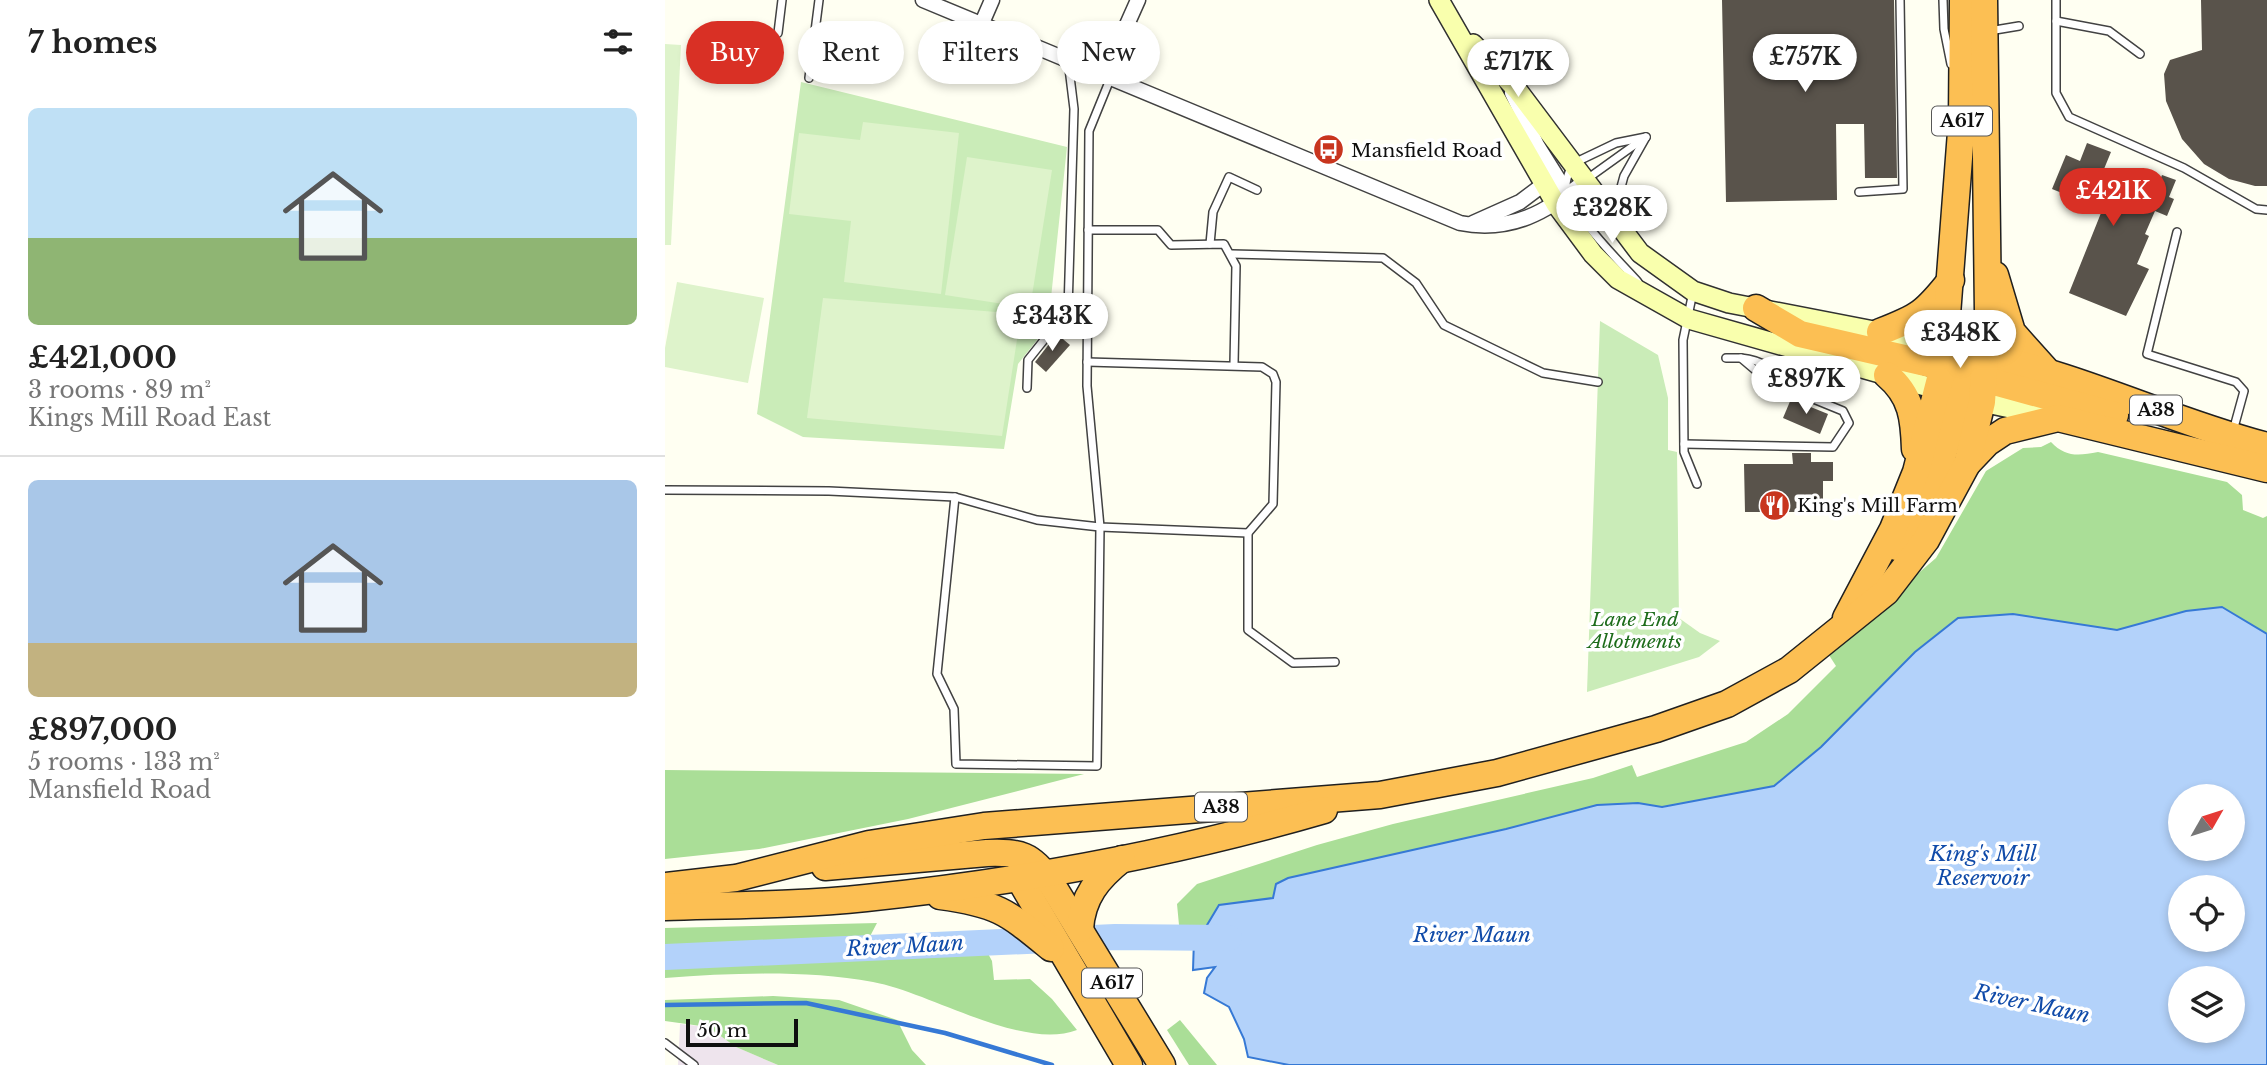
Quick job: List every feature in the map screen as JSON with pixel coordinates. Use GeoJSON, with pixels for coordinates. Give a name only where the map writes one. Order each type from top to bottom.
{"type":"FeatureCollection","features":[{"type":"Feature","properties":{"kind":"highway","name":"A617"},"geometry":{"type":"LineString","coordinates":[[1963,0],[1962,119],[1951,280],[1963,373],[1967,464]]}},
{"type":"Feature","properties":{"kind":"highway","name":"A617"},"geometry":{"type":"LineString","coordinates":[[1868,574],[1893,529],[1988,312],[1988,129],[1984,0]]}},
{"type":"Feature","properties":{"kind":"highway"},"geometry":{"type":"LineString","coordinates":[[1868,574],[1904,540],[1922,510],[1936,478],[1963,373],[1973,172],[1988,129]]}},
{"type":"Feature","properties":{"kind":"highway"},"geometry":{"type":"LineString","coordinates":[[1986,248],[2012,332],[2046,370]]}},
{"type":"Feature","properties":{"kind":"highway"},"geometry":{"type":"LineString","coordinates":[[1880,332],[1916,318],[1926,311],[1951,280]]}},
{"type":"Feature","properties":{"kind":"highway"},"geometry":{"type":"LineString","coordinates":[[1756,308],[1800,334],[1963,373],[2118,416],[2171,446]]}},
{"type":"Feature","properties":{"kind":"highway","name":"A38"},"geometry":{"type":"LineString","coordinates":[[1963,373],[2046,370],[2229,448],[2267,469]]}},
{"type":"Feature","properties":{"kind":"highway"},"geometry":{"type":"LineString","coordinates":[[1887,375],[1901,388],[1914,414],[1916,472]]}},
{"type":"Feature","properties":{"kind":"highway"},"geometry":{"type":"LineString","coordinates":[[1967,464],[1987,443],[2005,431],[2058,418]]}},
{"type":"Feature","properties":{"kind":"highway","name":"A38"},"geometry":{"type":"LineString","coordinates":[[2058,418],[2171,446],[2267,446]]}},
{"type":"Feature","properties":{"kind":"highway","name":"A38"},"geometry":{"type":"LineString","coordinates":[[665,907],[864,898],[915,892],[1029,868],[1123,858],[1273,825],[1380,794],[1550,760],[1727,704],[1789,670],[1886,592],[1926,540],[1967,464]]}},
{"type":"Feature","properties":{"kind":"highway","name":"A38"},"geometry":{"type":"LineString","coordinates":[[1841,627],[1868,574]]}},
{"type":"Feature","properties":{"kind":"highway","name":"A38"},"geometry":{"type":"LineString","coordinates":[[665,886],[724,880],[869,844],[928,834],[1380,794]]}},
{"type":"Feature","properties":{"kind":"highway"},"geometry":{"type":"LineString","coordinates":[[1029,868],[1034,840],[1062,822]]}},
{"type":"Feature","properties":{"kind":"highway"},"geometry":{"type":"LineString","coordinates":[[771,870],[874,865],[987,853],[1029,868],[1078,922],[1093,887],[1123,858]]}},
{"type":"Feature","properties":{"kind":"highway","name":"A617"},"geometry":{"type":"LineString","coordinates":[[1029,868],[1032,921]]}},
{"type":"Feature","properties":{"kind":"highway","name":"A617"},"geometry":{"type":"LineString","coordinates":[[915,892],[989,905],[1032,921],[1068,962],[1129,1065]]}},
{"type":"Feature","properties":{"kind":"highway","name":"A617"},"geometry":{"type":"LineString","coordinates":[[1078,922],[1159,1061]]}},
{"type":"Feature","properties":{"kind":"main road"},"geometry":{"type":"LineString","coordinates":[[1439,0],[1558,174],[1585,181],[1613,220],[1655,267],[1693,291],[1756,308],[1880,332],[2058,418]]}},
{"type":"Feature","properties":{"kind":"main road"},"geometry":{"type":"LineString","coordinates":[[1460,31],[1502,72],[1558,174],[1562,199],[1593,254],[1618,279],[1689,319],[1887,375],[1963,373]]}},
{"type":"Feature","properties":{"kind":"street"},"geometry":{"type":"LineString","coordinates":[[923,0],[977,21]]}},
{"type":"Feature","properties":{"kind":"street"},"geometry":{"type":"LineString","coordinates":[[983,21],[992,0]]}},
{"type":"Feature","properties":{"kind":"street"},"geometry":{"type":"LineString","coordinates":[[1130,21],[1138,0]]}},
{"type":"Feature","properties":{"kind":"street"},"geometry":{"type":"LineString","coordinates":[[1130,84],[1469,225],[1500,226],[1527,220],[1562,199],[1585,181]]}},
{"type":"Feature","properties":{"kind":"street"},"geometry":{"type":"LineString","coordinates":[[1469,225],[1520,202],[1558,174]]}},
{"type":"Feature","properties":{"kind":"lane"},"geometry":{"type":"LineString","coordinates":[[779,21],[782,0]]}},
{"type":"Feature","properties":{"kind":"lane"},"geometry":{"type":"LineString","coordinates":[[816,21],[819,0]]}},
{"type":"Feature","properties":{"kind":"lane"},"geometry":{"type":"LineString","coordinates":[[1859,192],[1903,189],[1900,0]]}},
{"type":"Feature","properties":{"kind":"lane"},"geometry":{"type":"LineString","coordinates":[[1943,0],[1944,29],[1962,119]]}},
{"type":"Feature","properties":{"kind":"lane"},"geometry":{"type":"LineString","coordinates":[[2056,0],[2056,93],[2069,117],[2183,168],[2256,209],[2267,210]]}},
{"type":"Feature","properties":{"kind":"lane"},"geometry":{"type":"LineString","coordinates":[[2056,21],[2109,31],[2140,54]]}},
{"type":"Feature","properties":{"kind":"lane"},"geometry":{"type":"LineString","coordinates":[[1985,32],[2019,26]]}},
{"type":"Feature","properties":{"kind":"lane"},"geometry":{"type":"LineString","coordinates":[[1027,388],[1028,360],[1068,310],[1073,109],[1070,84]]}},
{"type":"Feature","properties":{"kind":"lane"},"geometry":{"type":"LineString","coordinates":[[955,497],[937,674],[954,709],[956,764],[1097,766],[1100,527],[1087,362],[1089,131],[1105,84]]}},
{"type":"Feature","properties":{"kind":"lane"},"geometry":{"type":"LineString","coordinates":[[1562,199],[1566,183],[1558,174],[1616,143],[1646,136]]}},
{"type":"Feature","properties":{"kind":"lane"},"geometry":{"type":"LineString","coordinates":[[1585,181],[1646,136]]}},
{"type":"Feature","properties":{"kind":"lane"},"geometry":{"type":"LineString","coordinates":[[1613,220],[1624,176],[1646,136]]}},
{"type":"Feature","properties":{"kind":"lane"},"geometry":{"type":"LineString","coordinates":[[1210,244],[1213,212],[1229,177],[1257,190]]}},
{"type":"Feature","properties":{"kind":"lane"},"geometry":{"type":"LineString","coordinates":[[1089,230],[1158,230],[1171,245],[1224,244],[1232,254],[1236,267],[1234,364]]}},
{"type":"Feature","properties":{"kind":"lane"},"geometry":{"type":"LineString","coordinates":[[2177,232],[2147,354],[2236,382],[2244,391],[2229,448]]}},
{"type":"Feature","properties":{"kind":"lane"},"geometry":{"type":"LineString","coordinates":[[1232,254],[1383,258],[1416,283],[1444,325],[1543,373],[1598,382]]}},
{"type":"Feature","properties":{"kind":"lane"},"geometry":{"type":"LineString","coordinates":[[1693,291],[1683,340],[1684,452],[1697,484]]}},
{"type":"Feature","properties":{"kind":"lane"},"geometry":{"type":"LineString","coordinates":[[1726,358],[1754,359],[1778,372],[1788,389]]}},
{"type":"Feature","properties":{"kind":"lane"},"geometry":{"type":"LineString","coordinates":[[1684,444],[1833,447],[1838,443],[1849,423],[1843,411],[1755,373],[1741,358]]}},
{"type":"Feature","properties":{"kind":"lane"},"geometry":{"type":"LineString","coordinates":[[1087,362],[1234,364],[1262,367],[1273,374],[1276,382],[1273,504],[1248,533],[1248,630],[1293,663],[1335,662]]}},
{"type":"Feature","properties":{"kind":"lane"},"geometry":{"type":"LineString","coordinates":[[665,490],[829,491],[955,497],[1037,520],[1100,527],[1248,533]]}},
{"type":"Feature","properties":{"kind":"lane"},"geometry":{"type":"LineString","coordinates":[[665,1043],[694,1065]]}},
{"type":"Feature","properties":{"kind":"shaded area"},"geometry":{"type":"Polygon","coordinates":[[[680,1024],[708,1027],[736,1047],[778,1065],[678,1065],[680,1024]]]}},
{"type":"Feature","properties":{"kind":"green space"},"geometry":{"type":"Polygon","coordinates":[[[665,44],[681,45],[671,245],[665,245],[665,44]]]}},
{"type":"Feature","properties":{"kind":"green space"},"geometry":{"type":"Polygon","coordinates":[[[801,84],[1067,147],[1048,326],[1018,364],[1004,449],[803,437],[757,414],[801,84]]]}},
{"type":"Feature","properties":{"kind":"green space"},"geometry":{"type":"Polygon","coordinates":[[[863,122],[959,133],[941,294],[844,282],[851,221],[789,214],[799,133],[860,140],[863,122]]]}},
{"type":"Feature","properties":{"kind":"green space"},"geometry":{"type":"Polygon","coordinates":[[[967,157],[1052,170],[1030,308],[945,295],[967,157]]]}},
{"type":"Feature","properties":{"kind":"green space"},"geometry":{"type":"Polygon","coordinates":[[[677,282],[764,298],[748,383],[665,367],[665,348],[677,282]]]}},
{"type":"Feature","properties":{"kind":"green space"},"geometry":{"type":"Polygon","coordinates":[[[823,298],[1021,314],[1002,436],[807,418],[823,298]]]}},
{"type":"Feature","properties":{"kind":"green space","name":"Lane End Allotments"},"geometry":{"type":"Polygon","coordinates":[[[1600,321],[1658,355],[1668,398],[1668,450],[1677,452],[1679,618],[1700,633],[1720,641],[1699,657],[1587,692],[1600,321]]]}},
{"type":"Feature","properties":{"kind":"green space"},"geometry":{"type":"Polygon","coordinates":[[[2051,442],[2072,454],[2098,452],[2227,482],[2242,495],[2243,510],[2263,518],[2267,516],[2267,634],[2222,607],[2186,611],[2117,630],[2013,614],[1958,618],[1915,652],[1821,747],[1774,786],[1662,807],[1638,803],[1597,805],[1506,829],[1288,878],[1276,884],[1273,898],[1219,905],[1204,930],[1179,925],[1177,904],[1197,884],[1317,845],[1393,824],[1593,778],[1632,765],[1637,777],[1746,742],[1788,714],[1836,666],[1827,652],[1936,558],[1986,471],[2023,448],[2041,447],[2051,442]]]}},
{"type":"Feature","properties":{"kind":"green space"},"geometry":{"type":"Polygon","coordinates":[[[665,770],[1084,774],[908,819],[759,849],[665,859],[665,770]]]}},
{"type":"Feature","properties":{"kind":"green space"},"geometry":{"type":"Polygon","coordinates":[[[877,923],[867,942],[978,935],[992,961],[994,980],[1030,979],[1052,999],[1077,1030],[1055,1034],[1030,1033],[977,1018],[896,988],[848,978],[769,974],[665,978],[665,928],[877,923]]]}},
{"type":"Feature","properties":{"kind":"green space"},"geometry":{"type":"Polygon","coordinates":[[[773,996],[839,1000],[897,1020],[912,1050],[926,1065],[778,1065],[736,1047],[708,1027],[665,1021],[665,1000],[773,996]]]}},
{"type":"Feature","properties":{"kind":"green space"},"geometry":{"type":"Polygon","coordinates":[[[1180,1020],[1217,1065],[1189,1065],[1167,1030],[1180,1020]]]}},
{"type":"Feature","properties":{"kind":"water","name":"King's Mill Reservoir"},"geometry":{"type":"Polygon","coordinates":[[[2222,607],[2267,634],[2267,1065],[1289,1065],[1248,1057],[1244,1039],[1229,1007],[1204,993],[1207,978],[1215,967],[1193,970],[1194,939],[1204,930],[1219,905],[1273,898],[1276,884],[1288,878],[1506,829],[1597,805],[1638,803],[1662,807],[1774,786],[1821,747],[1915,652],[1958,618],[2013,614],[2117,630],[2186,611],[2222,607]]]}},
{"type":"Feature","properties":{"kind":"building"},"geometry":{"type":"Polygon","coordinates":[[[1722,0],[1894,0],[1897,178],[1865,178],[1864,124],[1836,124],[1837,200],[1726,202],[1722,0]]]}},
{"type":"Feature","properties":{"kind":"building"},"geometry":{"type":"Polygon","coordinates":[[[2201,0],[2267,0],[2267,186],[2255,186],[2229,179],[2204,164],[2182,139],[2166,101],[2164,74],[2170,60],[2202,50],[2201,0]]]}},
{"type":"Feature","properties":{"kind":"building"},"geometry":{"type":"Polygon","coordinates":[[[2087,143],[2111,152],[2104,169],[2156,190],[2162,175],[2176,180],[2169,197],[2174,199],[2167,216],[2155,211],[2145,234],[2149,236],[2137,264],[2149,269],[2126,316],[2069,293],[2105,203],[2075,190],[2072,197],[2052,189],[2066,155],[2080,161],[2087,143]]]}},
{"type":"Feature","properties":{"kind":"building"},"geometry":{"type":"Polygon","coordinates":[[[1057,334],[1070,345],[1046,372],[1035,362],[1057,334]]]}},
{"type":"Feature","properties":{"kind":"building"},"geometry":{"type":"Polygon","coordinates":[[[1791,399],[1828,414],[1820,434],[1783,418],[1791,399]]]}},
{"type":"Feature","properties":{"kind":"building"},"geometry":{"type":"Polygon","coordinates":[[[1792,453],[1811,453],[1811,462],[1833,462],[1833,481],[1823,481],[1823,503],[1810,503],[1810,512],[1745,512],[1744,464],[1793,464],[1792,453]]]}},
{"type":"Feature","properties":{"kind":"waterway","name":"River Maun"},"geometry":{"type":"LineString","coordinates":[[665,957],[1115,937],[1229,938]]}},
{"type":"Feature","properties":{"kind":"waterway"},"geometry":{"type":"LineString","coordinates":[[665,1005],[806,1003],[945,1033],[1052,1065]]}},
{"type":"Feature","properties":{"kind":"place","name":"Mansfield Road"},"geometry":{"type":"Point","coordinates":[1328,150]}},
{"type":"Feature","properties":{"kind":"place","name":"King's Mill Farm"},"geometry":{"type":"Point","coordinates":[1774,505]}}]}
